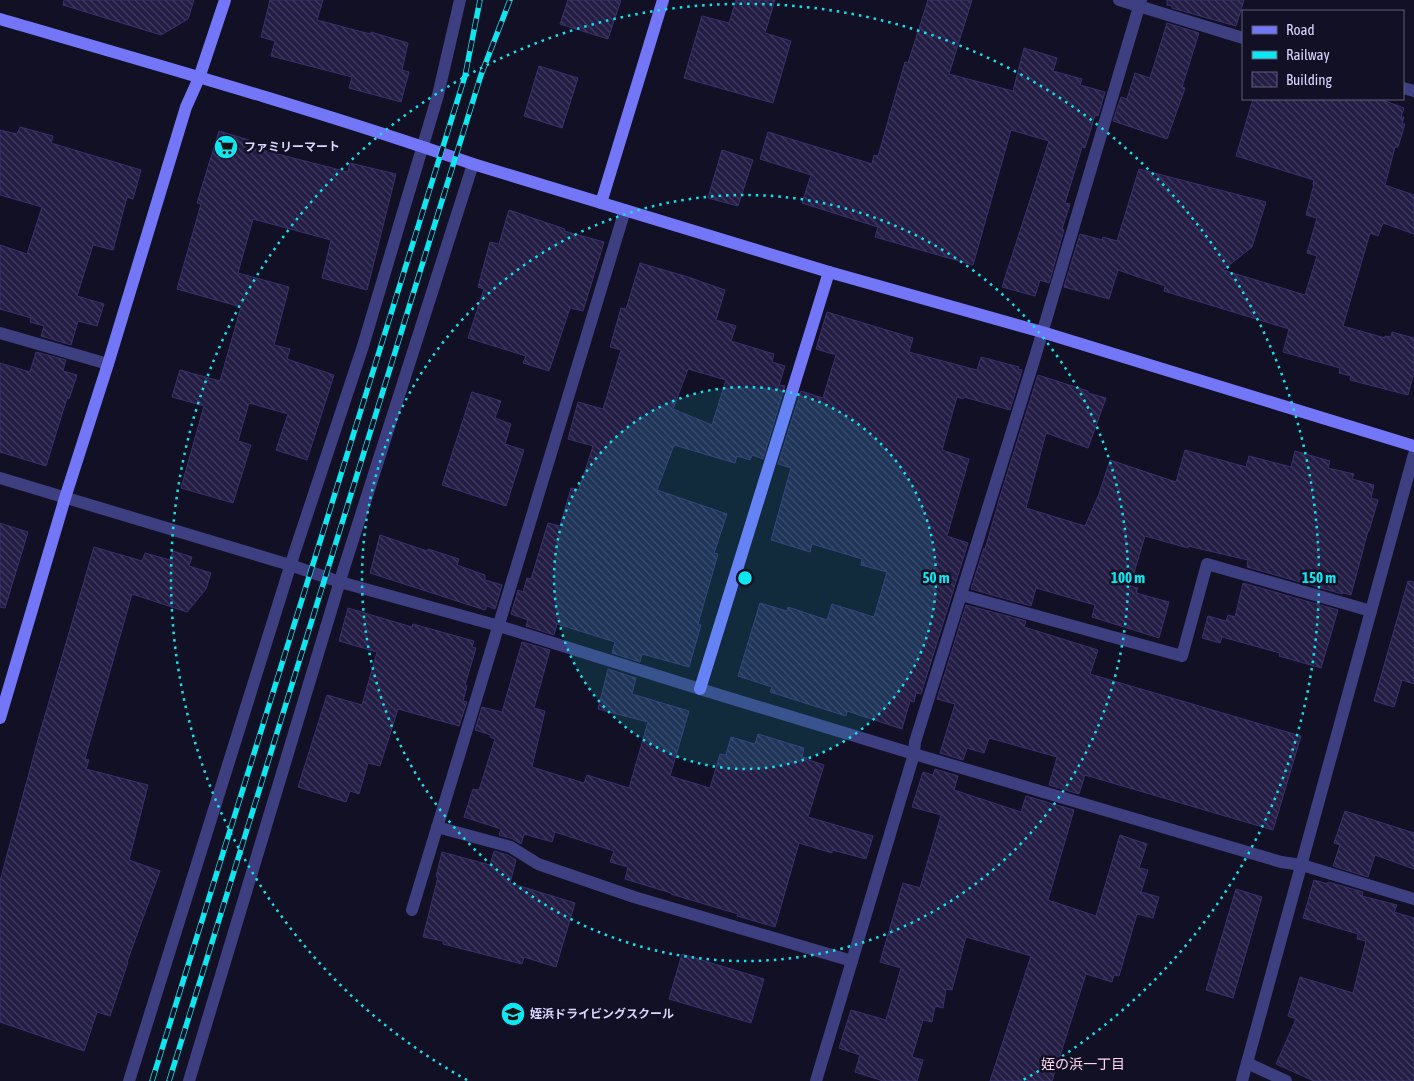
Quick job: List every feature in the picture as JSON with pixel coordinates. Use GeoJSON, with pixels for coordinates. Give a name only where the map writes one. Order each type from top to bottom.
{"type":"FeatureCollection","features":[{"type":"Feature","properties":{"kind":"street"},"geometry":{"type":"LineString","coordinates":[[0,718],[65,498],[186,108],[199,78],[226,0]]}},
{"type":"Feature","properties":{"kind":"street"},"geometry":{"type":"LineString","coordinates":[[129,1081],[290,565],[363,346],[438,94],[460,0]]}},
{"type":"Feature","properties":{"kind":"street"},"geometry":{"type":"LineString","coordinates":[[601,203],[662,0]]}},
{"type":"Feature","properties":{"kind":"street"},"geometry":{"type":"LineString","coordinates":[[1119,0],[1141,3],[1242,38]]}},
{"type":"Feature","properties":{"kind":"street"},"geometry":{"type":"LineString","coordinates":[[816,1081],[914,754],[915,742],[1042,332],[1141,3]]}},
{"type":"Feature","properties":{"kind":"street"},"geometry":{"type":"LineString","coordinates":[[0,18],[237,88],[601,203],[829,272],[1042,332],[1414,446]]}},
{"type":"Feature","properties":{"kind":"street"},"geometry":{"type":"LineString","coordinates":[[189,1081],[340,582],[473,164]]}},
{"type":"Feature","properties":{"kind":"street"},"geometry":{"type":"LineString","coordinates":[[412,910],[625,210]]}},
{"type":"Feature","properties":{"kind":"street"},"geometry":{"type":"LineString","coordinates":[[700,689],[829,272]]}},
{"type":"Feature","properties":{"kind":"street"},"geometry":{"type":"LineString","coordinates":[[0,333],[108,364]]}},
{"type":"Feature","properties":{"kind":"street"},"geometry":{"type":"LineString","coordinates":[[1242,1081],[1414,454]]}},
{"type":"Feature","properties":{"kind":"street"},"geometry":{"type":"LineString","coordinates":[[0,478],[290,565],[340,582],[499,626],[914,754],[1281,862],[1302,865],[1414,899]]}},
{"type":"Feature","properties":{"kind":"street"},"geometry":{"type":"LineString","coordinates":[[961,594],[1182,656],[1207,564],[1371,611]]}},
{"type":"Feature","properties":{"kind":"street"},"geometry":{"type":"LineString","coordinates":[[437,827],[511,847],[538,864],[634,898],[852,962]]}},
{"type":"Feature","properties":{"kind":"street"},"geometry":{"type":"LineString","coordinates":[[1247,1063],[1286,1081]]}},
{"type":"Feature","properties":{"kind":"building"},"geometry":{"type":"Polygon","coordinates":[[[64,0],[194,0],[188,19],[161,35],[63,5],[64,0]]]}},
{"type":"Feature","properties":{"kind":"building"},"geometry":{"type":"Polygon","coordinates":[[[270,0],[323,0],[317,20],[370,34],[371,32],[408,43],[402,70],[409,72],[401,102],[349,88],[352,77],[271,56],[275,41],[261,37],[270,0]]]}},
{"type":"Feature","properties":{"kind":"building"},"geometry":{"type":"Polygon","coordinates":[[[568,0],[621,0],[608,39],[560,24],[568,0]]]}},
{"type":"Feature","properties":{"kind":"building"},"geometry":{"type":"Polygon","coordinates":[[[736,0],[775,0],[765,33],[791,41],[773,103],[684,78],[702,16],[729,23],[736,0]]]}},
{"type":"Feature","properties":{"kind":"building"},"geometry":{"type":"Polygon","coordinates":[[[928,0],[972,0],[949,74],[1013,91],[1024,48],[1057,58],[1053,71],[1082,79],[1080,85],[1105,92],[1098,116],[1095,115],[1085,148],[1082,147],[1065,203],[1070,204],[1049,283],[1040,280],[1035,296],[1002,287],[1049,141],[1011,130],[973,265],[875,237],[878,227],[802,203],[811,175],[760,159],[768,132],[872,164],[874,155],[878,156],[905,62],[908,63],[928,0]]]}},
{"type":"Feature","properties":{"kind":"building"},"geometry":{"type":"Polygon","coordinates":[[[1167,0],[1244,0],[1236,26],[1172,8],[1172,6],[1167,5],[1167,0]]]}},
{"type":"Feature","properties":{"kind":"building"},"geometry":{"type":"Polygon","coordinates":[[[1167,23],[1199,33],[1182,87],[1185,88],[1167,139],[1113,121],[1121,97],[1127,99],[1135,73],[1150,78],[1167,23]]]}},
{"type":"Feature","properties":{"kind":"building"},"geometry":{"type":"Polygon","coordinates":[[[539,66],[578,78],[562,128],[524,116],[539,66]]]}},
{"type":"Feature","properties":{"kind":"building"},"geometry":{"type":"Polygon","coordinates":[[[1253,100],[1383,100],[1404,108],[1401,117],[1404,117],[1402,124],[1405,124],[1398,147],[1395,147],[1385,185],[1414,195],[1414,234],[1383,223],[1378,236],[1370,233],[1343,326],[1385,338],[1385,336],[1391,337],[1392,332],[1414,338],[1414,372],[1408,395],[1350,380],[1351,376],[1339,373],[1340,368],[1283,352],[1289,329],[1164,291],[1165,286],[1118,270],[1109,299],[1064,287],[1080,234],[1102,240],[1103,237],[1117,241],[1139,169],[1266,202],[1252,247],[1223,270],[1305,295],[1317,256],[1307,253],[1317,218],[1306,215],[1314,180],[1236,156],[1253,100]]]}},
{"type":"Feature","properties":{"kind":"building"},"geometry":{"type":"Polygon","coordinates":[[[20,127],[53,136],[51,143],[141,170],[133,199],[127,197],[113,250],[93,245],[77,296],[104,304],[97,326],[78,321],[71,345],[41,336],[44,326],[30,322],[31,318],[0,309],[0,245],[27,254],[42,207],[0,195],[0,130],[17,134],[20,127]]]}},
{"type":"Feature","properties":{"kind":"building"},"geometry":{"type":"Polygon","coordinates":[[[219,131],[252,141],[250,147],[348,172],[350,163],[396,174],[367,290],[322,278],[331,240],[253,219],[238,273],[289,287],[274,345],[290,349],[287,359],[334,375],[307,460],[276,450],[288,414],[249,403],[238,441],[251,445],[233,503],[181,488],[204,406],[172,397],[180,370],[220,381],[241,307],[177,289],[201,204],[197,203],[219,131]]]}},
{"type":"Feature","properties":{"kind":"building"},"geometry":{"type":"Polygon","coordinates":[[[722,150],[753,160],[738,206],[708,198],[722,150]]]}},
{"type":"Feature","properties":{"kind":"building"},"geometry":{"type":"Polygon","coordinates":[[[509,210],[565,229],[564,231],[604,242],[583,311],[570,308],[549,371],[523,363],[526,356],[468,338],[484,289],[478,287],[490,242],[499,244],[509,210]]]}},
{"type":"Feature","properties":{"kind":"building"},"geometry":{"type":"Polygon","coordinates":[[[640,263],[725,290],[716,320],[736,326],[731,341],[774,354],[772,362],[785,366],[779,385],[785,386],[763,459],[752,455],[750,460],[737,456],[735,463],[674,445],[657,490],[727,514],[714,553],[718,554],[698,624],[701,625],[689,667],[642,654],[640,662],[612,653],[615,642],[557,624],[554,635],[526,626],[528,620],[511,614],[518,590],[523,592],[527,578],[531,579],[548,523],[560,526],[571,488],[579,490],[593,446],[568,439],[578,402],[603,409],[621,350],[610,347],[621,308],[626,309],[640,263]],[[688,369],[673,409],[712,425],[726,380],[688,369]]]}},
{"type":"Feature","properties":{"kind":"building"},"geometry":{"type":"Polygon","coordinates":[[[827,312],[913,338],[909,352],[977,370],[981,357],[1019,367],[1018,369],[1022,370],[1010,410],[964,397],[963,399],[957,397],[942,450],[969,459],[947,536],[968,543],[921,694],[916,693],[914,702],[910,701],[902,729],[847,711],[846,716],[770,692],[772,687],[738,676],[760,603],[787,611],[788,607],[827,620],[832,604],[874,617],[887,572],[861,565],[862,559],[812,544],[810,552],[771,540],[791,468],[778,464],[801,391],[823,398],[836,355],[816,349],[827,312]]]}},
{"type":"Feature","properties":{"kind":"building"},"geometry":{"type":"Polygon","coordinates":[[[36,352],[66,360],[63,371],[77,375],[69,399],[67,398],[46,466],[0,452],[0,363],[30,372],[36,352]]]}},
{"type":"Feature","properties":{"kind":"building"},"geometry":{"type":"Polygon","coordinates":[[[1038,375],[1106,398],[1088,448],[1046,433],[1026,508],[1085,526],[1099,494],[1110,460],[1176,482],[1185,450],[1246,467],[1249,456],[1291,467],[1295,451],[1330,461],[1328,468],[1354,474],[1352,479],[1374,485],[1371,498],[1378,500],[1351,595],[1247,567],[1248,560],[1188,546],[1188,548],[1145,536],[1130,586],[1138,588],[1136,593],[1169,602],[1159,638],[1092,617],[1095,605],[1036,588],[1031,606],[971,589],[1038,375]]]}},
{"type":"Feature","properties":{"kind":"building"},"geometry":{"type":"Polygon","coordinates":[[[472,392],[501,401],[495,418],[511,424],[505,444],[524,450],[506,506],[442,485],[472,392]]]}},
{"type":"Feature","properties":{"kind":"building"},"geometry":{"type":"Polygon","coordinates":[[[0,523],[28,532],[5,608],[0,607],[0,523]]]}},
{"type":"Feature","properties":{"kind":"building"},"geometry":{"type":"Polygon","coordinates":[[[380,535],[427,551],[428,549],[459,559],[457,565],[485,575],[485,580],[502,585],[495,609],[487,606],[485,610],[370,573],[380,535]]]}},
{"type":"Feature","properties":{"kind":"building"},"geometry":{"type":"Polygon","coordinates":[[[94,547],[142,561],[145,553],[170,560],[173,551],[192,557],[189,566],[211,573],[206,589],[187,612],[132,594],[85,759],[89,760],[86,769],[148,785],[129,860],[160,871],[127,962],[110,1016],[97,1012],[84,1051],[0,1022],[0,881],[39,736],[94,547]]]}},
{"type":"Feature","properties":{"kind":"building"},"geometry":{"type":"Polygon","coordinates":[[[1408,581],[1414,582],[1414,684],[1402,680],[1394,707],[1374,701],[1408,581]]]}},
{"type":"Feature","properties":{"kind":"building"},"geometry":{"type":"Polygon","coordinates":[[[1243,583],[1338,610],[1321,668],[1279,656],[1280,653],[1222,637],[1220,643],[1202,638],[1208,616],[1226,621],[1228,615],[1235,617],[1243,583]]]}},
{"type":"Feature","properties":{"kind":"building"},"geometry":{"type":"Polygon","coordinates":[[[966,605],[1026,621],[1024,627],[1098,650],[1090,674],[1301,736],[1273,830],[1085,775],[1079,794],[1049,785],[1057,757],[989,738],[984,753],[967,748],[963,760],[940,753],[955,704],[937,699],[966,605]]]}},
{"type":"Feature","properties":{"kind":"building"},"geometry":{"type":"Polygon","coordinates":[[[348,608],[412,627],[413,624],[474,641],[472,647],[476,648],[465,685],[467,686],[463,701],[467,702],[459,726],[398,709],[380,766],[368,763],[359,794],[350,791],[346,802],[298,787],[327,695],[362,705],[377,652],[339,641],[348,608]]]}},
{"type":"Feature","properties":{"kind":"building"},"geometry":{"type":"Polygon","coordinates":[[[522,642],[550,650],[534,708],[545,711],[532,767],[584,783],[587,775],[629,788],[648,722],[598,709],[608,669],[636,678],[632,694],[689,711],[670,776],[710,788],[720,754],[726,755],[731,737],[755,744],[758,734],[804,748],[802,757],[824,765],[808,817],[873,836],[866,859],[832,850],[832,853],[799,843],[775,927],[625,879],[628,867],[610,862],[614,851],[555,832],[552,842],[524,834],[521,844],[513,839],[499,835],[501,829],[464,817],[473,789],[479,790],[495,739],[490,737],[491,735],[475,730],[482,707],[502,712],[522,642]]]}},
{"type":"Feature","properties":{"kind":"building"},"geometry":{"type":"Polygon","coordinates":[[[935,769],[958,776],[954,790],[1021,812],[1026,796],[1074,810],[1048,900],[1096,916],[1120,835],[1147,844],[1139,868],[1148,870],[1141,892],[1159,897],[1153,918],[1137,914],[1119,976],[1114,975],[1112,982],[1086,974],[1052,1081],[990,1081],[1031,956],[966,937],[952,990],[946,989],[943,1008],[935,1006],[932,1022],[923,1020],[912,1057],[923,1060],[917,1081],[883,1081],[855,1072],[860,1055],[839,1048],[851,1010],[886,1020],[901,968],[880,962],[903,883],[920,888],[941,815],[912,807],[923,772],[933,775],[935,769]]]}},
{"type":"Feature","properties":{"kind":"building"},"geometry":{"type":"Polygon","coordinates":[[[1345,811],[1414,833],[1414,869],[1375,855],[1368,877],[1333,866],[1340,845],[1334,843],[1345,811]]]}},
{"type":"Feature","properties":{"kind":"building"},"geometry":{"type":"Polygon","coordinates":[[[494,851],[508,855],[516,860],[510,883],[575,903],[556,967],[524,957],[522,964],[423,937],[438,877],[436,877],[442,852],[490,865],[494,851]]]}},
{"type":"Feature","properties":{"kind":"building"},"geometry":{"type":"Polygon","coordinates":[[[1314,880],[1363,892],[1362,896],[1397,905],[1394,912],[1414,918],[1414,1081],[1314,1081],[1276,1064],[1296,1019],[1288,1016],[1300,977],[1353,993],[1366,941],[1357,939],[1358,934],[1303,918],[1314,880]]]}},
{"type":"Feature","properties":{"kind":"building"},"geometry":{"type":"Polygon","coordinates":[[[1236,889],[1262,897],[1233,998],[1206,990],[1236,889]]]}},
{"type":"Feature","properties":{"kind":"building"},"geometry":{"type":"Polygon","coordinates":[[[682,954],[764,979],[751,1023],[669,999],[682,954]]]}},
{"type":"Feature","properties":{"kind":"railway"},"geometry":{"type":"LineString","coordinates":[[152,1081],[465,76],[480,0]]}},
{"type":"Feature","properties":{"kind":"railway"},"geometry":{"type":"LineString","coordinates":[[169,1081],[481,75],[510,0]]}},
{"type":"Feature","properties":{"kind":"place","name":"ファミリーマート"},"geometry":{"type":"Point","coordinates":[226,147]}},
{"type":"Feature","properties":{"kind":"place","name":"姪浜ドライビングスクール"},"geometry":{"type":"Point","coordinates":[513,1014]}},
{"type":"Feature","properties":{"kind":"district","name":"姪の浜一丁目"},"geometry":{"type":"Point","coordinates":[1083,1064]}}]}
